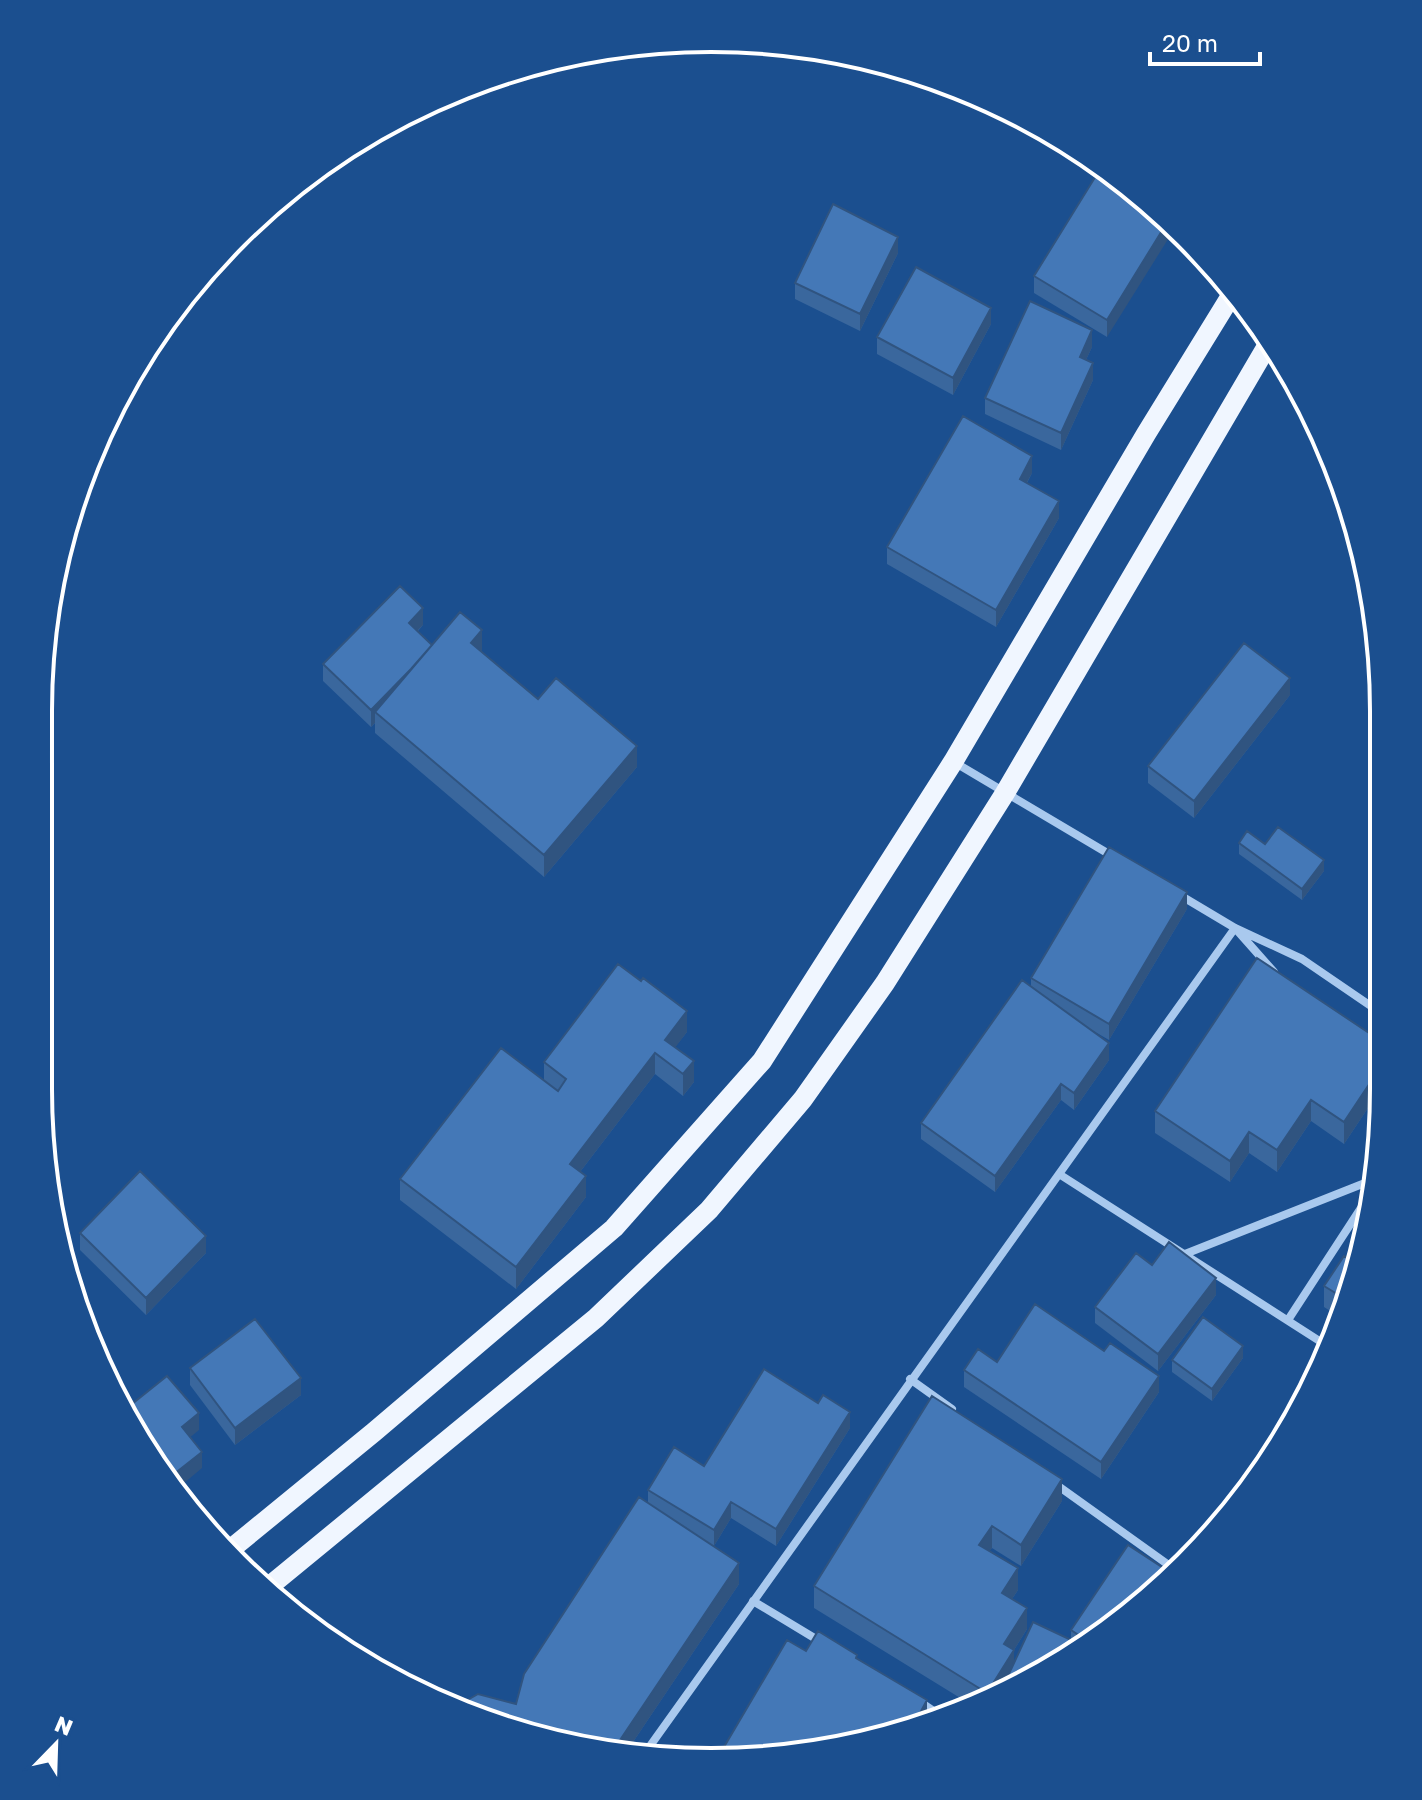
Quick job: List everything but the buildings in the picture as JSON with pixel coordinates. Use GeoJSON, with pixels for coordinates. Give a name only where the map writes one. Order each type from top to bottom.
{"type":"FeatureCollection","features":[{"type":"Feature","properties":{"kind":"main road"},"geometry":{"type":"LineString","coordinates":[[236,1545],[374,1432],[624,1217],[762,1061],[953,762],[1227,302]]}},
{"type":"Feature","properties":{"kind":"main road"},"geometry":{"type":"LineString","coordinates":[[274,1582],[596,1318],[709,1210],[803,1099],[885,983],[1005,793],[1263,352]]}},
{"type":"Feature","properties":{"kind":"street"},"geometry":{"type":"LineString","coordinates":[[953,762],[1127,864]]}},
{"type":"Feature","properties":{"kind":"street"},"geometry":{"type":"LineString","coordinates":[[1167,888],[1235,928],[1302,959],[1370,1005]]}},
{"type":"Feature","properties":{"kind":"street"},"geometry":{"type":"LineString","coordinates":[[1235,928],[1282,979]]}},
{"type":"Feature","properties":{"kind":"street"},"geometry":{"type":"LineString","coordinates":[[651,1745],[1235,928]]}},
{"type":"Feature","properties":{"kind":"street"},"geometry":{"type":"LineString","coordinates":[[1059,1174],[1320,1341]]}},
{"type":"Feature","properties":{"kind":"street"},"geometry":{"type":"LineString","coordinates":[[1185,1254],[1363,1184]]}},
{"type":"Feature","properties":{"kind":"street"},"geometry":{"type":"LineString","coordinates":[[1288,1320],[1358,1213]]}},
{"type":"Feature","properties":{"kind":"street"},"geometry":{"type":"LineString","coordinates":[[910,1379],[961,1416]]}},
{"type":"Feature","properties":{"kind":"street"},"geometry":{"type":"LineString","coordinates":[[1050,1480],[1167,1564]]}},
{"type":"Feature","properties":{"kind":"street"},"geometry":{"type":"LineString","coordinates":[[753,1601],[830,1647]]}},
{"type":"Feature","properties":{"kind":"street"},"geometry":{"type":"LineString","coordinates":[[906,1693],[932,1710]]}}]}
